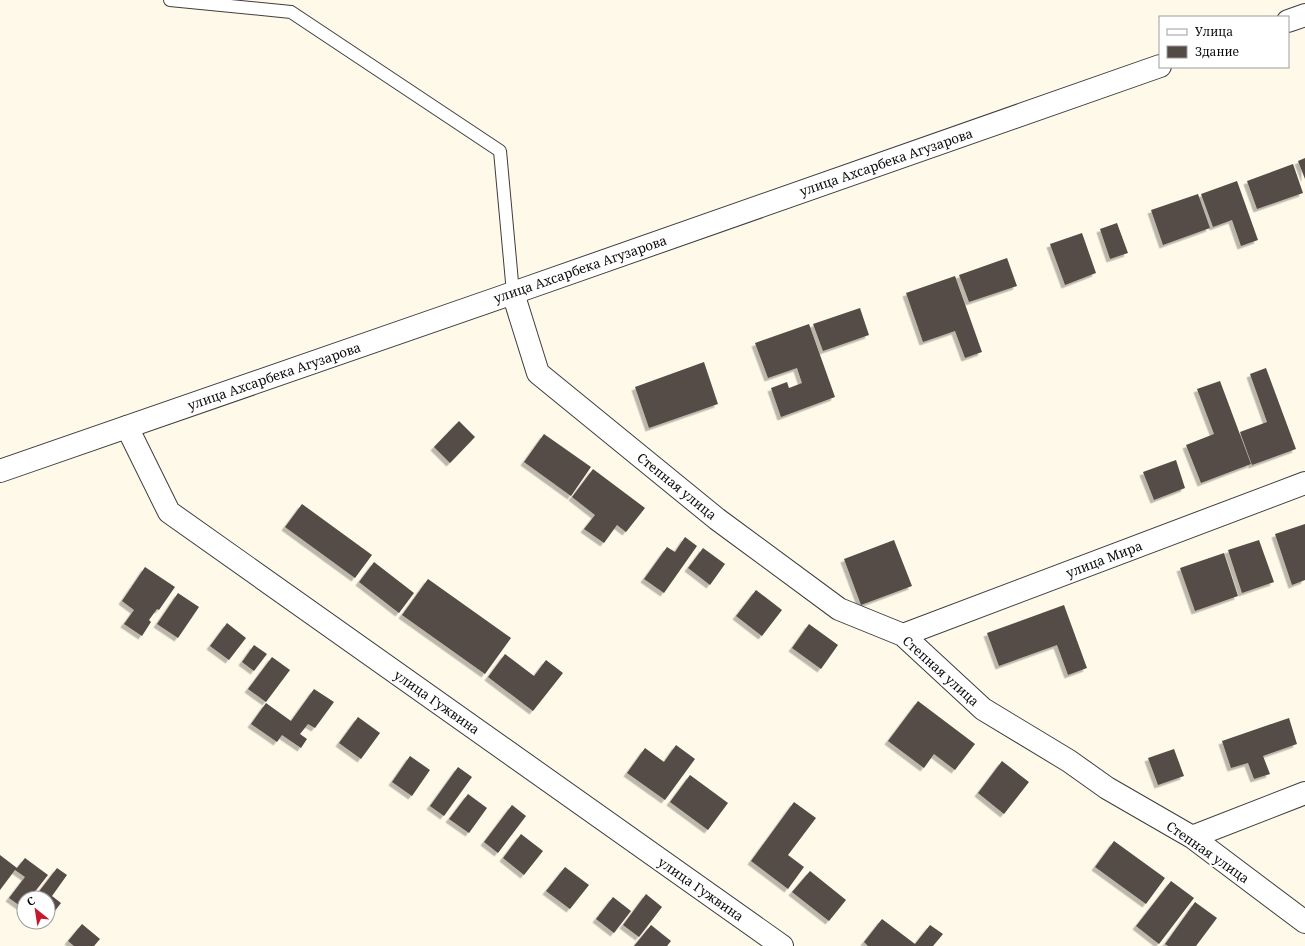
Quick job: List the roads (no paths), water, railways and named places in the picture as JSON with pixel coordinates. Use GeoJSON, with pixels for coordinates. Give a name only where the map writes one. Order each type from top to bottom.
{"type":"FeatureCollection","features":[{"type":"Feature","properties":{"kind":"street"},"geometry":{"type":"LineString","coordinates":[[1289,21],[1305,16]]}},
{"type":"Feature","properties":{"kind":"street","name":"улица Ахсарбека Агузарова"},"geometry":{"type":"LineString","coordinates":[[0,471],[1159,66]]}},
{"type":"Feature","properties":{"kind":"street","name":"Степная улица"},"geometry":{"type":"LineString","coordinates":[[513,293],[538,373],[717,519],[839,609],[903,635],[983,709],[1069,761],[1107,788],[1192,838],[1305,922]]}},
{"type":"Feature","properties":{"kind":"street","name":"улица Гужвина"},"geometry":{"type":"LineString","coordinates":[[127,427],[170,512],[782,946]]}},
{"type":"Feature","properties":{"kind":"street","name":"улица Мира"},"geometry":{"type":"LineString","coordinates":[[903,635],[1305,483]]}},
{"type":"Feature","properties":{"kind":"street"},"geometry":{"type":"LineString","coordinates":[[1192,838],[1305,793]]}},
{"type":"Feature","properties":{"kind":"lane"},"geometry":{"type":"LineString","coordinates":[[170,0],[291,12],[500,152],[513,293]]}}]}
